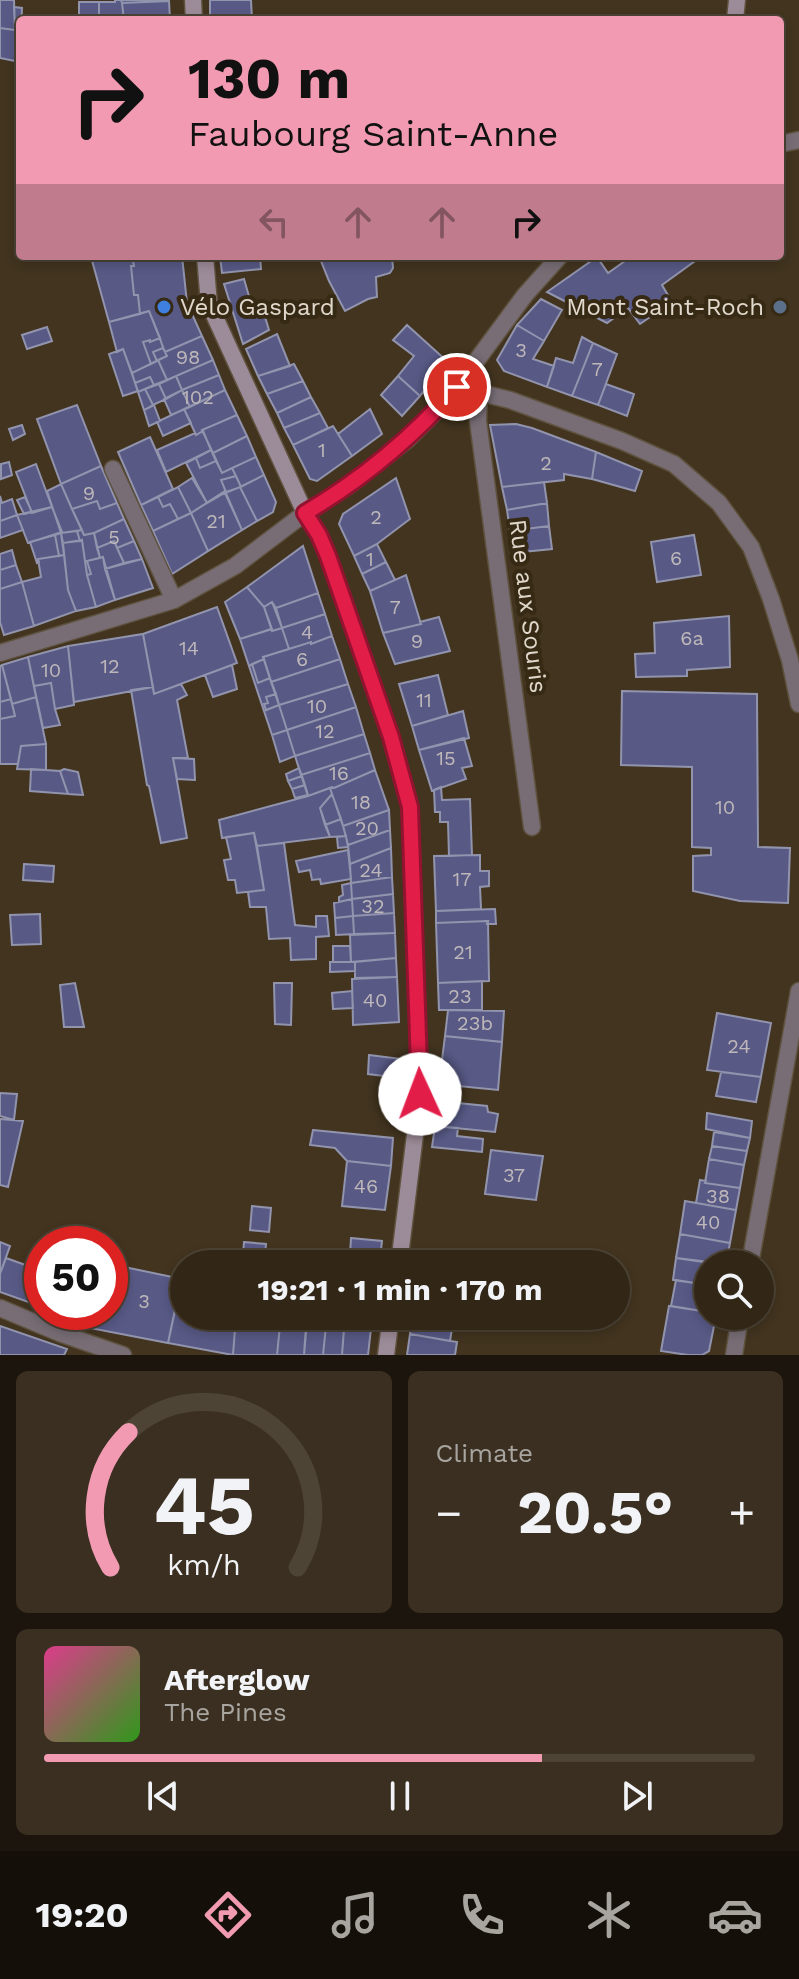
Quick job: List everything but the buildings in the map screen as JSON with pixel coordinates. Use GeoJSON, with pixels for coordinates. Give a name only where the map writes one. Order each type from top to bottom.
{"type":"FeatureCollection","features":[{"type":"Feature","properties":{"kind":"main road"},"geometry":{"type":"LineString","coordinates":[[205,260],[209,304],[305,513],[328,556],[391,737],[410,807],[420,1094],[401,1250]]}},
{"type":"Feature","properties":{"kind":"main road"},"geometry":{"type":"LineString","coordinates":[[386,1355],[389,1330]]}},
{"type":"Feature","properties":{"kind":"street"},"geometry":{"type":"LineString","coordinates":[[0,653],[174,600],[235,566],[408,439],[457,387],[525,295],[556,260]]}},
{"type":"Feature","properties":{"kind":"street"},"geometry":{"type":"LineString","coordinates":[[457,387],[510,400],[622,441],[674,464],[719,503],[751,547],[790,660],[799,704]]}},
{"type":"Feature","properties":{"kind":"street","name":"Rue aux Souris"},"geometry":{"type":"LineString","coordinates":[[479,392],[478,421],[532,827]]}},
{"type":"Feature","properties":{"kind":"street"},"geometry":{"type":"LineString","coordinates":[[113,469],[174,600]]}},
{"type":"Feature","properties":{"kind":"street"},"geometry":{"type":"LineString","coordinates":[[753,1250],[799,991]]}},
{"type":"Feature","properties":{"kind":"street"},"geometry":{"type":"LineString","coordinates":[[0,1308],[123,1355]]}},
{"type":"Feature","properties":{"kind":"street"},"geometry":{"type":"LineString","coordinates":[[734,1355],[738,1330]]}},
{"type":"Feature","properties":{"kind":"place","name":"Vélo Gaspard"},"geometry":{"type":"Point","coordinates":[164,307]}},
{"type":"Feature","properties":{"kind":"place","name":"Mont Saint-Roch"},"geometry":{"type":"Point","coordinates":[780,307]}},
{"type":"Feature","properties":{"kind":"route"},"geometry":{"type":"LineString","coordinates":[[420,1094],[410,807],[391,737],[328,556],[305,513],[348,486],[408,439],[457,387]]}}]}
